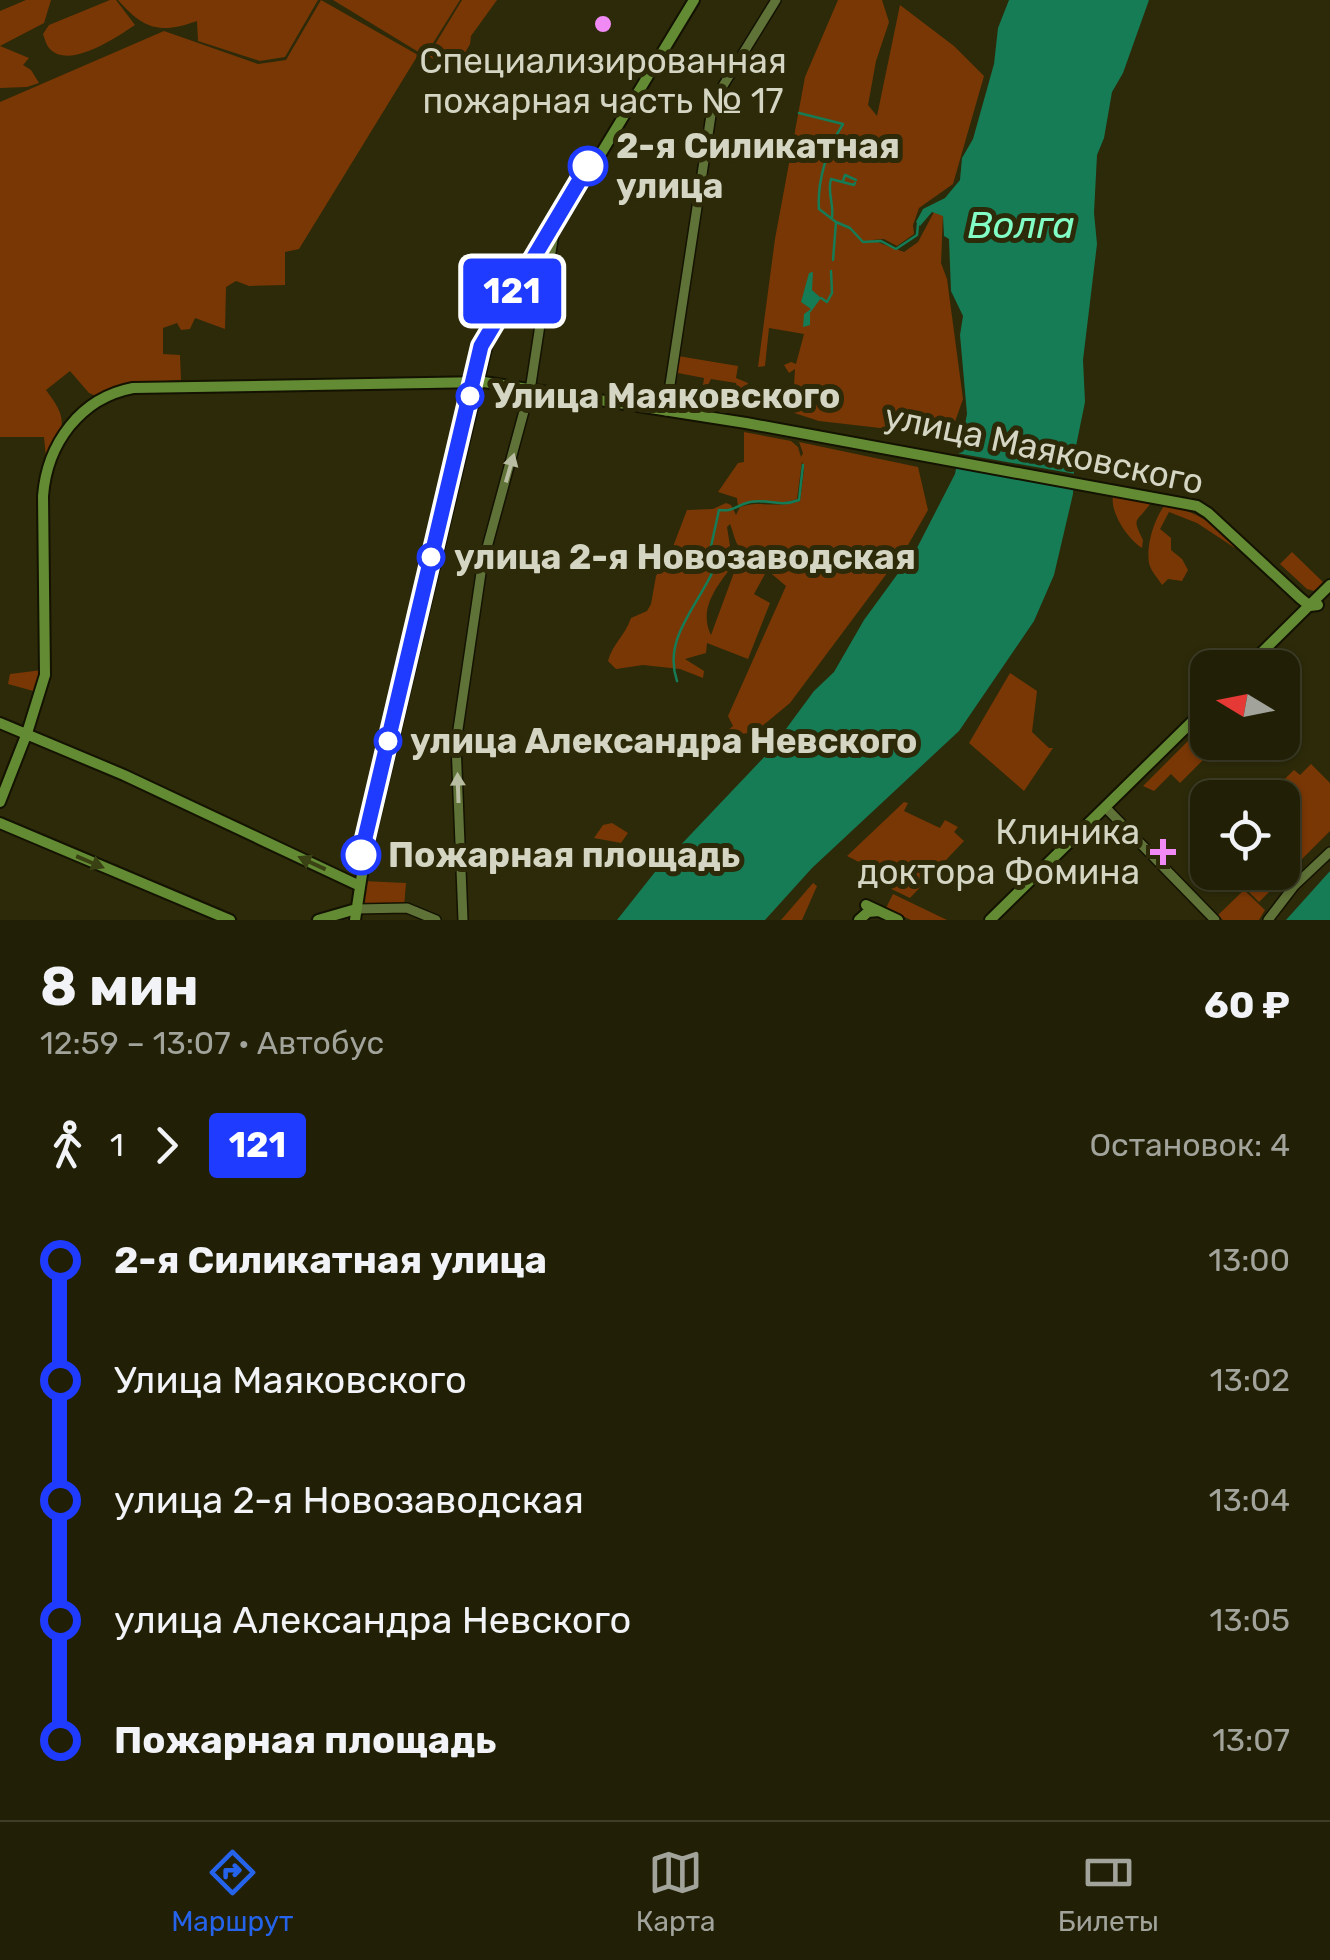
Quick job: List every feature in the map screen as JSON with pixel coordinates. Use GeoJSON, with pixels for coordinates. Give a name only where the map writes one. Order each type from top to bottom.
{"type":"FeatureCollection","features":[{"type":"Feature","properties":{"kind":"main road"},"geometry":{"type":"LineString","coordinates":[[318,920],[354,916],[358,881],[486,334],[691,0]]}},
{"type":"Feature","properties":{"kind":"main road","name":"улица Маяковского"},"geometry":{"type":"LineString","coordinates":[[28,734],[46,668],[45,477],[66,429],[100,400],[132,388],[476,379],[914,452],[1194,503],[1215,512],[1307,601]]}},
{"type":"Feature","properties":{"kind":"main road"},"geometry":{"type":"LineString","coordinates":[[1272,650],[1299,620],[1307,601],[1329,588]]}},
{"type":"Feature","properties":{"kind":"main road"},"geometry":{"type":"LineString","coordinates":[[1266,650],[1299,620]]}},
{"type":"Feature","properties":{"kind":"main road"},"geometry":{"type":"LineString","coordinates":[[0,723],[358,881]]}},
{"type":"Feature","properties":{"kind":"main road"},"geometry":{"type":"LineString","coordinates":[[1000,920],[1190,724]]}},
{"type":"Feature","properties":{"kind":"main road"},"geometry":{"type":"LineString","coordinates":[[990,920],[1190,731]]}},
{"type":"Feature","properties":{"kind":"main road"},"geometry":{"type":"LineString","coordinates":[[0,802],[28,734]]}},
{"type":"Feature","properties":{"kind":"main road"},"geometry":{"type":"LineString","coordinates":[[0,823],[230,920]]}},
{"type":"Feature","properties":{"kind":"main road"},"geometry":{"type":"LineString","coordinates":[[866,905],[898,920]]}},
{"type":"Feature","properties":{"kind":"main road"},"geometry":{"type":"LineString","coordinates":[[861,920],[884,916]]}},
{"type":"Feature","properties":{"kind":"street"},"geometry":{"type":"LineString","coordinates":[[666,408],[713,102],[776,0]]}},
{"type":"Feature","properties":{"kind":"street"},"geometry":{"type":"LineString","coordinates":[[463,920],[456,742],[459,716],[482,568],[530,387],[554,226]]}},
{"type":"Feature","properties":{"kind":"street"},"geometry":{"type":"LineString","coordinates":[[1107,809],[1215,920]]}},
{"type":"Feature","properties":{"kind":"street"},"geometry":{"type":"LineString","coordinates":[[1271,920],[1330,855]]}},
{"type":"Feature","properties":{"kind":"street"},"geometry":{"type":"LineString","coordinates":[[354,916],[408,908],[436,920]]}},
{"type":"Feature","properties":{"kind":"shaded area"},"geometry":{"type":"Polygon","coordinates":[[[26,0],[51,0],[44,23],[0,46],[0,11],[26,0]]]}},
{"type":"Feature","properties":{"kind":"shaded area"},"geometry":{"type":"Polygon","coordinates":[[[116,0],[135,25],[81,54],[59,54],[49,47],[43,34],[49,25],[116,0]]]}},
{"type":"Feature","properties":{"kind":"shaded area"},"geometry":{"type":"Polygon","coordinates":[[[118,0],[318,0],[285,57],[260,61],[198,41],[197,21],[154,27],[136,18],[118,0]]]}},
{"type":"Feature","properties":{"kind":"shaded area"},"geometry":{"type":"Polygon","coordinates":[[[321,0],[418,55],[299,249],[285,252],[285,285],[249,286],[236,281],[226,287],[225,329],[195,318],[190,329],[181,330],[177,323],[163,328],[163,354],[180,355],[181,380],[124,384],[98,397],[89,393],[70,371],[46,390],[62,423],[46,458],[44,437],[0,437],[0,102],[164,31],[258,64],[286,60],[321,0]]]}},
{"type":"Feature","properties":{"kind":"shaded area"},"geometry":{"type":"Polygon","coordinates":[[[333,0],[460,0],[425,56],[333,0]]]}},
{"type":"Feature","properties":{"kind":"shaded area"},"geometry":{"type":"Polygon","coordinates":[[[462,0],[497,0],[471,36],[455,71],[428,56],[462,0]]]}},
{"type":"Feature","properties":{"kind":"shaded area"},"geometry":{"type":"Polygon","coordinates":[[[838,0],[882,0],[889,22],[876,61],[868,105],[877,116],[900,5],[954,46],[984,76],[953,184],[919,208],[914,234],[897,246],[884,239],[872,240],[904,252],[918,242],[934,212],[943,215],[941,263],[947,279],[963,399],[950,436],[819,421],[788,411],[793,403],[795,369],[789,373],[784,365],[796,364],[804,334],[769,328],[765,366],[758,367],[775,239],[805,77],[838,0]]]}},
{"type":"Feature","properties":{"kind":"shaded area"},"geometry":{"type":"Polygon","coordinates":[[[0,46],[29,58],[23,65],[39,83],[0,88],[0,46]]]}},
{"type":"Feature","properties":{"kind":"shaded area"},"geometry":{"type":"Polygon","coordinates":[[[678,356],[738,366],[736,378],[748,383],[746,398],[739,399],[736,383],[711,379],[701,399],[704,378],[678,373],[674,380],[678,356]]]}},
{"type":"Feature","properties":{"kind":"shaded area"},"geometry":{"type":"Polygon","coordinates":[[[744,432],[791,441],[801,457],[799,442],[918,467],[928,510],[908,545],[790,703],[755,732],[741,734],[727,731],[733,726],[728,716],[786,586],[749,560],[730,524],[727,527],[733,565],[711,598],[708,625],[711,635],[739,559],[765,574],[754,594],[770,603],[748,659],[707,643],[706,653],[685,659],[704,671],[703,678],[680,669],[643,665],[616,669],[608,661],[631,618],[647,611],[651,604],[656,576],[687,510],[713,509],[726,503],[736,515],[740,507],[748,505],[800,501],[802,461],[797,499],[738,506],[737,498],[718,492],[738,463],[744,462],[744,432]]]}},
{"type":"Feature","properties":{"kind":"shaded area"},"geometry":{"type":"Polygon","coordinates":[[[1113,496],[1150,504],[1137,523],[1142,548],[1121,525],[1113,496]]]}},
{"type":"Feature","properties":{"kind":"shaded area"},"geometry":{"type":"Polygon","coordinates":[[[1164,506],[1204,520],[1235,548],[1197,523],[1169,512],[1160,529],[1171,538],[1171,550],[1188,570],[1182,581],[1168,579],[1162,585],[1148,556],[1152,533],[1164,506]]]}},
{"type":"Feature","properties":{"kind":"shaded area"},"geometry":{"type":"Polygon","coordinates":[[[1292,552],[1323,582],[1314,591],[1280,564],[1292,552]]]}},
{"type":"Feature","properties":{"kind":"shaded area"},"geometry":{"type":"Polygon","coordinates":[[[42,670],[37,692],[8,684],[10,674],[42,670]]]}},
{"type":"Feature","properties":{"kind":"shaded area"},"geometry":{"type":"Polygon","coordinates":[[[1010,673],[1037,691],[1032,732],[1053,748],[1024,791],[969,743],[1010,673]]]}},
{"type":"Feature","properties":{"kind":"shaded area"},"geometry":{"type":"Polygon","coordinates":[[[1190,739],[1190,760],[1203,760],[1180,783],[1171,774],[1154,791],[1143,786],[1190,739]]]}},
{"type":"Feature","properties":{"kind":"shaded area"},"geometry":{"type":"Polygon","coordinates":[[[1311,764],[1330,783],[1330,831],[1300,861],[1300,780],[1284,780],[1294,770],[1300,775],[1311,764]]]}},
{"type":"Feature","properties":{"kind":"shaded area"},"geometry":{"type":"Polygon","coordinates":[[[904,802],[908,803],[904,811],[940,828],[945,820],[958,827],[954,832],[964,841],[910,898],[877,882],[881,873],[847,856],[904,802]]]}},
{"type":"Feature","properties":{"kind":"shaded area"},"geometry":{"type":"Polygon","coordinates":[[[612,823],[628,833],[621,843],[594,838],[603,825],[612,823]]]}},
{"type":"Feature","properties":{"kind":"shaded area"},"geometry":{"type":"Polygon","coordinates":[[[363,881],[406,883],[404,907],[361,906],[363,881]]]}},
{"type":"Feature","properties":{"kind":"shaded area"},"geometry":{"type":"Polygon","coordinates":[[[813,883],[817,886],[802,920],[781,920],[813,883]]]}},
{"type":"Feature","properties":{"kind":"shaded area"},"geometry":{"type":"Polygon","coordinates":[[[1244,890],[1265,910],[1259,920],[1223,920],[1218,915],[1244,890]]]}},
{"type":"Feature","properties":{"kind":"shaded area"},"geometry":{"type":"Polygon","coordinates":[[[1247,890],[1271,890],[1259,902],[1247,890]]]}},
{"type":"Feature","properties":{"kind":"shaded area"},"geometry":{"type":"Polygon","coordinates":[[[893,894],[947,920],[911,920],[886,908],[893,894]]]}},
{"type":"Feature","properties":{"kind":"water","name":"Волга"},"geometry":{"type":"Polygon","coordinates":[[[1009,0],[1149,0],[1123,73],[1112,92],[1097,155],[1097,244],[1083,360],[1085,402],[1075,451],[1073,494],[1054,575],[1034,621],[959,731],[812,868],[765,920],[617,920],[655,872],[769,752],[814,691],[834,672],[864,620],[918,546],[955,474],[967,414],[960,335],[963,316],[951,291],[949,239],[944,236],[943,216],[932,212],[920,226],[916,222],[923,209],[945,198],[960,180],[962,158],[973,139],[994,64],[998,28],[1009,0]]]}},
{"type":"Feature","properties":{"kind":"water"},"geometry":{"type":"Polygon","coordinates":[[[813,272],[812,290],[821,298],[810,313],[810,325],[803,327],[804,314],[811,309],[801,302],[809,273],[813,272]]]}},
{"type":"Feature","properties":{"kind":"water"},"geometry":{"type":"Polygon","coordinates":[[[1330,871],[1330,920],[1286,920],[1330,871]]]}},
{"type":"Feature","properties":{"kind":"pier"},"geometry":{"type":"Polygon","coordinates":[[[956,453],[1081,475],[1079,488],[952,465],[956,453]]]}},
{"type":"Feature","properties":{"kind":"waterway"},"geometry":{"type":"LineString","coordinates":[[799,113],[843,124],[824,165],[819,198],[819,209],[836,222]]}},
{"type":"Feature","properties":{"kind":"waterway"},"geometry":{"type":"LineString","coordinates":[[843,181],[845,175],[856,180]]}},
{"type":"Feature","properties":{"kind":"waterway"},"geometry":{"type":"LineString","coordinates":[[832,217],[831,179],[855,183]]}},
{"type":"Feature","properties":{"kind":"waterway"},"geometry":{"type":"LineString","coordinates":[[833,260],[836,222],[850,228],[863,242],[881,241],[896,249],[917,235],[918,224]]}},
{"type":"Feature","properties":{"kind":"waterway"},"geometry":{"type":"LineString","coordinates":[[821,298],[827,302],[832,293],[831,271]]}},
{"type":"Feature","properties":{"kind":"waterway"},"geometry":{"type":"LineString","coordinates":[[677,681],[677,638],[712,573],[708,560],[719,510],[756,501],[799,500],[803,465]]}},
{"type":"Feature","properties":{"kind":"bus line","name":"121"},"geometry":{"type":"LineString","coordinates":[[361,855],[481,346],[588,166]]}},
{"type":"Feature","properties":{"kind":"place","name":"Специализированная пожарная часть № 17"},"geometry":{"type":"Point","coordinates":[603,24]}},
{"type":"Feature","properties":{"kind":"place","name":"2-я Силикатная улица"},"geometry":{"type":"Point","coordinates":[588,166]}},
{"type":"Feature","properties":{"kind":"place","name":"Улица Маяковского"},"geometry":{"type":"Point","coordinates":[470,396]}},
{"type":"Feature","properties":{"kind":"place","name":"улица 2-я Новозаводская"},"geometry":{"type":"Point","coordinates":[431,557]}},
{"type":"Feature","properties":{"kind":"place","name":"улица Александра Невского"},"geometry":{"type":"Point","coordinates":[388,741]}},
{"type":"Feature","properties":{"kind":"place","name":"Клиника доктора Фомина"},"geometry":{"type":"Point","coordinates":[1163,852]}},
{"type":"Feature","properties":{"kind":"place","name":"Пожарная площадь"},"geometry":{"type":"Point","coordinates":[361,855]}}]}
